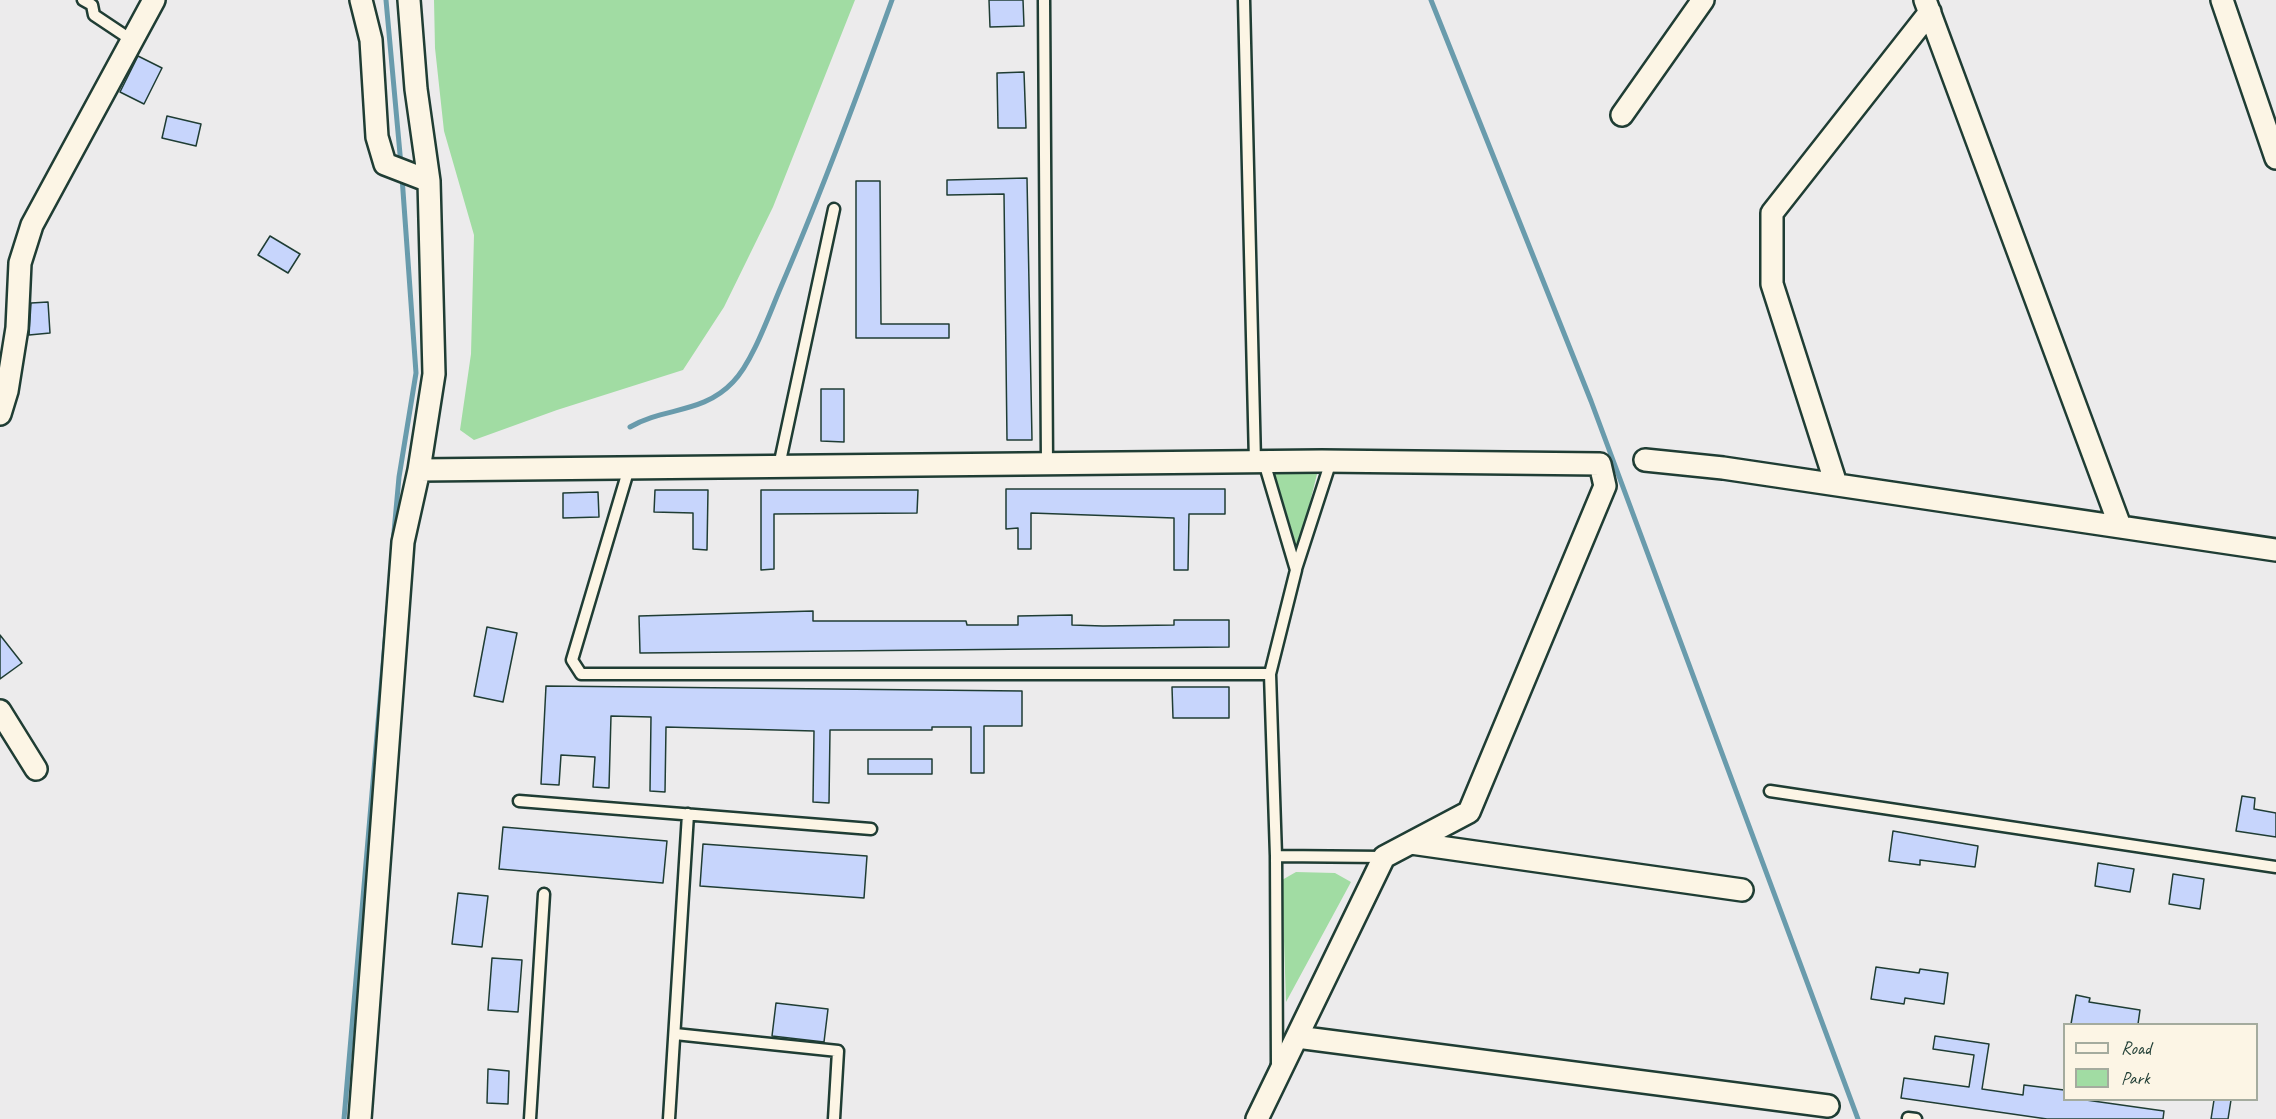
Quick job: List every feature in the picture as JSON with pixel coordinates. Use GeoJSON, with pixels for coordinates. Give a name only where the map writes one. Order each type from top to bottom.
{"type":"FeatureCollection","features":[{"type":"Feature","properties":{"kind":"street"},"geometry":{"type":"LineString","coordinates":[[0,414],[7,391],[17,328],[20,263],[32,225],[154,0]]}},
{"type":"Feature","properties":{"kind":"street"},"geometry":{"type":"LineString","coordinates":[[361,0],[371,40],[377,137],[385,164],[429,181]]}},
{"type":"Feature","properties":{"kind":"street"},"geometry":{"type":"LineString","coordinates":[[360,1119],[403,543],[419,470],[434,374],[429,181],[416,89],[409,0]]}},
{"type":"Feature","properties":{"kind":"street"},"geometry":{"type":"LineString","coordinates":[[1622,115],[1703,0]]}},
{"type":"Feature","properties":{"kind":"street"},"geometry":{"type":"LineString","coordinates":[[2222,0],[2276,158]]}},
{"type":"Feature","properties":{"kind":"street"},"geometry":{"type":"LineString","coordinates":[[1836,484],[1772,284],[1772,213],[1928,6]]}},
{"type":"Feature","properties":{"kind":"street"},"geometry":{"type":"LineString","coordinates":[[1928,6],[2120,526]]}},
{"type":"Feature","properties":{"kind":"street"},"geometry":{"type":"LineString","coordinates":[[1645,460],[1836,484],[2276,550]]}},
{"type":"Feature","properties":{"kind":"street"},"geometry":{"type":"LineString","coordinates":[[419,470],[1331,461],[1600,464],[1605,486],[1469,812],[1384,857],[1257,1119]]}},
{"type":"Feature","properties":{"kind":"street"},"geometry":{"type":"LineString","coordinates":[[0,711],[36,769]]}},
{"type":"Feature","properties":{"kind":"street"},"geometry":{"type":"LineString","coordinates":[[1411,843],[1742,890]]}},
{"type":"Feature","properties":{"kind":"street"},"geometry":{"type":"LineString","coordinates":[[1297,1038],[1828,1106]]}},
{"type":"Feature","properties":{"kind":"lane"},"geometry":{"type":"LineString","coordinates":[[83,0],[92,5],[94,15],[133,41]]}},
{"type":"Feature","properties":{"kind":"lane"},"geometry":{"type":"LineString","coordinates":[[1044,0],[1047,463]]}},
{"type":"Feature","properties":{"kind":"lane"},"geometry":{"type":"LineString","coordinates":[[1244,0],[1259,462],[1296,570]]}},
{"type":"Feature","properties":{"kind":"lane"},"geometry":{"type":"LineString","coordinates":[[779,466],[834,209]]}},
{"type":"Feature","properties":{"kind":"lane"},"geometry":{"type":"LineString","coordinates":[[1276,1080],[1276,856],[1270,674],[1296,570],[1331,461]]}},
{"type":"Feature","properties":{"kind":"lane"},"geometry":{"type":"LineString","coordinates":[[629,468],[572,660],[581,674],[1270,674]]}},
{"type":"Feature","properties":{"kind":"lane"},"geometry":{"type":"LineString","coordinates":[[1770,791],[2276,867]]}},
{"type":"Feature","properties":{"kind":"lane"},"geometry":{"type":"LineString","coordinates":[[519,801],[872,829]]}},
{"type":"Feature","properties":{"kind":"lane"},"geometry":{"type":"LineString","coordinates":[[669,1119],[688,814]]}},
{"type":"Feature","properties":{"kind":"lane"},"geometry":{"type":"LineString","coordinates":[[1276,856],[1384,857]]}},
{"type":"Feature","properties":{"kind":"lane"},"geometry":{"type":"LineString","coordinates":[[530,1119],[544,894]]}},
{"type":"Feature","properties":{"kind":"lane"},"geometry":{"type":"LineString","coordinates":[[675,1034],[838,1051],[834,1119]]}},
{"type":"Feature","properties":{"kind":"green space"},"geometry":{"type":"Polygon","coordinates":[[[434,0],[855,0],[773,207],[724,307],[683,370],[557,410],[474,440],[460,430],[471,354],[474,235],[444,131],[435,48],[434,0]]]}},
{"type":"Feature","properties":{"kind":"green space"},"geometry":{"type":"Polygon","coordinates":[[[1318,470],[1298,551],[1274,471],[1318,470]]]}},
{"type":"Feature","properties":{"kind":"green space"},"geometry":{"type":"Polygon","coordinates":[[[1296,872],[1335,873],[1351,882],[1286,1002],[1282,880],[1296,872]]]}},
{"type":"Feature","properties":{"kind":"building"},"geometry":{"type":"Polygon","coordinates":[[[989,0],[1023,0],[1024,26],[990,27],[989,0]]]}},
{"type":"Feature","properties":{"kind":"building"},"geometry":{"type":"Polygon","coordinates":[[[138,56],[162,68],[144,104],[120,92],[138,56]]]}},
{"type":"Feature","properties":{"kind":"building"},"geometry":{"type":"Polygon","coordinates":[[[1024,72],[1026,128],[998,128],[997,73],[1024,72]]]}},
{"type":"Feature","properties":{"kind":"building"},"geometry":{"type":"Polygon","coordinates":[[[167,116],[201,124],[196,146],[162,138],[167,116]]]}},
{"type":"Feature","properties":{"kind":"building"},"geometry":{"type":"Polygon","coordinates":[[[1027,178],[1032,440],[1007,440],[1004,194],[947,195],[947,180],[1027,178]]]}},
{"type":"Feature","properties":{"kind":"building"},"geometry":{"type":"Polygon","coordinates":[[[856,181],[880,181],[881,324],[949,324],[949,338],[856,338],[856,181]]]}},
{"type":"Feature","properties":{"kind":"building"},"geometry":{"type":"Polygon","coordinates":[[[270,236],[300,254],[288,273],[258,255],[270,236]]]}},
{"type":"Feature","properties":{"kind":"building"},"geometry":{"type":"Polygon","coordinates":[[[48,302],[50,333],[29,335],[31,303],[48,302]]]}},
{"type":"Feature","properties":{"kind":"building"},"geometry":{"type":"Polygon","coordinates":[[[821,389],[844,389],[844,442],[821,441],[821,389]]]}},
{"type":"Feature","properties":{"kind":"building"},"geometry":{"type":"Polygon","coordinates":[[[1006,489],[1225,489],[1225,514],[1189,514],[1188,570],[1174,570],[1174,518],[1031,513],[1031,549],[1018,549],[1018,528],[1006,529],[1006,489]]]}},
{"type":"Feature","properties":{"kind":"building"},"geometry":{"type":"Polygon","coordinates":[[[655,490],[708,490],[707,550],[693,549],[693,513],[654,512],[655,490]]]}},
{"type":"Feature","properties":{"kind":"building"},"geometry":{"type":"Polygon","coordinates":[[[761,490],[918,490],[917,513],[774,514],[774,569],[761,570],[761,490]]]}},
{"type":"Feature","properties":{"kind":"building"},"geometry":{"type":"Polygon","coordinates":[[[598,492],[599,517],[563,518],[563,493],[598,492]]]}},
{"type":"Feature","properties":{"kind":"building"},"geometry":{"type":"Polygon","coordinates":[[[813,611],[813,621],[966,621],[967,625],[1018,625],[1018,616],[1072,615],[1072,625],[1103,626],[1174,625],[1174,620],[1229,620],[1229,647],[640,653],[639,616],[813,611]]]}},
{"type":"Feature","properties":{"kind":"building"},"geometry":{"type":"Polygon","coordinates":[[[487,627],[517,633],[503,702],[474,696],[487,627]]]}},
{"type":"Feature","properties":{"kind":"building"},"geometry":{"type":"Polygon","coordinates":[[[0,635],[22,663],[0,679],[0,635]]]}},
{"type":"Feature","properties":{"kind":"building"},"geometry":{"type":"Polygon","coordinates":[[[546,686],[1022,691],[1022,726],[984,726],[984,773],[971,773],[971,727],[932,727],[932,730],[830,730],[829,803],[813,802],[814,731],[666,727],[665,792],[650,791],[651,717],[611,716],[609,788],[593,787],[595,757],[561,755],[559,785],[541,784],[546,686]]]}},
{"type":"Feature","properties":{"kind":"building"},"geometry":{"type":"Polygon","coordinates":[[[1172,687],[1229,687],[1229,718],[1173,718],[1172,687]]]}},
{"type":"Feature","properties":{"kind":"building"},"geometry":{"type":"Polygon","coordinates":[[[868,759],[932,759],[932,774],[868,774],[868,759]]]}},
{"type":"Feature","properties":{"kind":"building"},"geometry":{"type":"Polygon","coordinates":[[[2242,796],[2255,798],[2254,809],[2276,813],[2276,837],[2236,831],[2242,796]]]}},
{"type":"Feature","properties":{"kind":"building"},"geometry":{"type":"Polygon","coordinates":[[[503,827],[667,841],[663,883],[499,869],[503,827]]]}},
{"type":"Feature","properties":{"kind":"building"},"geometry":{"type":"Polygon","coordinates":[[[1893,831],[1978,846],[1975,867],[1920,860],[1920,865],[1889,861],[1893,831]]]}},
{"type":"Feature","properties":{"kind":"building"},"geometry":{"type":"Polygon","coordinates":[[[703,844],[867,856],[864,898],[700,886],[703,844]]]}},
{"type":"Feature","properties":{"kind":"building"},"geometry":{"type":"Polygon","coordinates":[[[2098,863],[2134,869],[2130,892],[2095,886],[2098,863]]]}},
{"type":"Feature","properties":{"kind":"building"},"geometry":{"type":"Polygon","coordinates":[[[2173,874],[2204,879],[2200,909],[2169,904],[2173,874]]]}},
{"type":"Feature","properties":{"kind":"building"},"geometry":{"type":"Polygon","coordinates":[[[458,893],[488,896],[482,947],[452,944],[458,893]]]}},
{"type":"Feature","properties":{"kind":"building"},"geometry":{"type":"Polygon","coordinates":[[[492,958],[522,960],[518,1012],[488,1010],[492,958]]]}},
{"type":"Feature","properties":{"kind":"building"},"geometry":{"type":"Polygon","coordinates":[[[1876,967],[1919,973],[1920,969],[1948,973],[1944,1004],[1905,998],[1904,1004],[1871,999],[1876,967]]]}},
{"type":"Feature","properties":{"kind":"building"},"geometry":{"type":"Polygon","coordinates":[[[2076,995],[2090,998],[2089,1002],[2140,1010],[2138,1023],[2071,1023],[2076,995]]]}},
{"type":"Feature","properties":{"kind":"building"},"geometry":{"type":"Polygon","coordinates":[[[776,1003],[828,1009],[824,1042],[772,1036],[776,1003]]]}},
{"type":"Feature","properties":{"kind":"building"},"geometry":{"type":"Polygon","coordinates":[[[1935,1036],[1989,1044],[1982,1089],[2023,1095],[2024,1085],[2063,1090],[2063,1101],[2093,1101],[2164,1111],[2163,1119],[2047,1119],[1901,1098],[1904,1078],[1969,1087],[1974,1055],[1933,1049],[1935,1036]]]}},
{"type":"Feature","properties":{"kind":"building"},"geometry":{"type":"Polygon","coordinates":[[[488,1069],[509,1071],[508,1104],[487,1103],[488,1069]]]}},
{"type":"Feature","properties":{"kind":"building"},"geometry":{"type":"Polygon","coordinates":[[[2214,1101],[2231,1101],[2228,1119],[2211,1119],[2214,1101]]]}},
{"type":"Feature","properties":{"kind":"waterway"},"geometry":{"type":"LineString","coordinates":[[386,0],[401,165]]}},
{"type":"Feature","properties":{"kind":"waterway"},"geometry":{"type":"LineString","coordinates":[[630,427],[656,416],[709,400],[733,382],[747,363],[810,217],[892,0]]}},
{"type":"Feature","properties":{"kind":"waterway"},"geometry":{"type":"LineString","coordinates":[[1431,0],[1591,401],[1858,1119]]}},
{"type":"Feature","properties":{"kind":"waterway"},"geometry":{"type":"LineString","coordinates":[[393,543],[399,477],[416,373],[402,177]]}},
{"type":"Feature","properties":{"kind":"waterway"},"geometry":{"type":"LineString","coordinates":[[344,1119],[388,607]]}}]}
